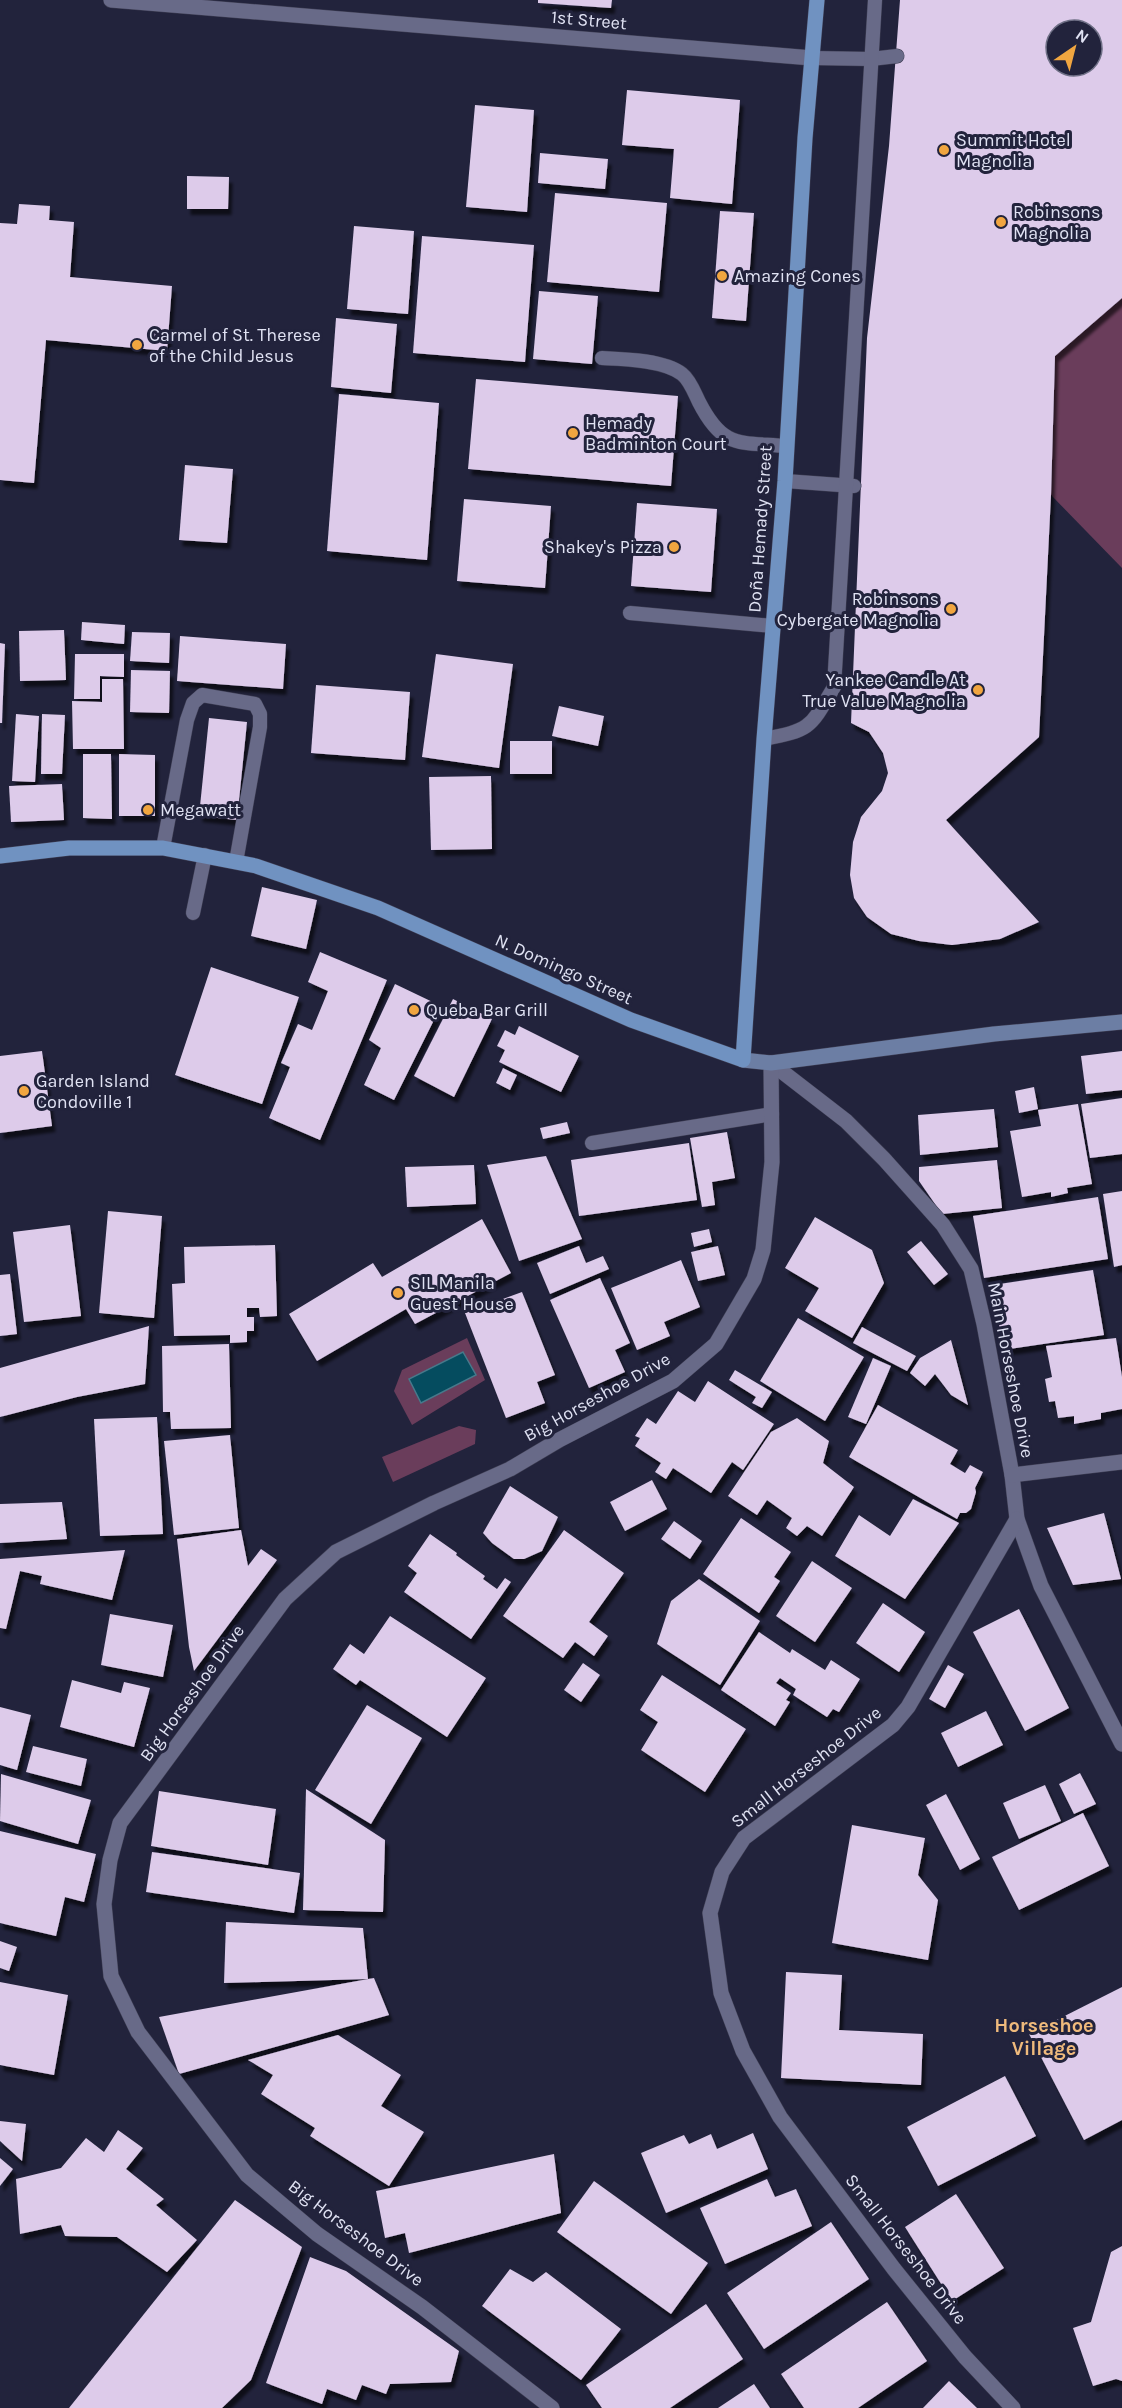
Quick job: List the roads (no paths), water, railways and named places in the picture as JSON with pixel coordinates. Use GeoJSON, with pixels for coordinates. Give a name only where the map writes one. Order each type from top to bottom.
{"type":"FeatureCollection","features":[{"type":"Feature","properties":{"kind":"main road","name":"Doña Hemady Street"},"geometry":{"type":"LineString","coordinates":[[742,1060],[764,739],[785,481],[817,0]]}},
{"type":"Feature","properties":{"kind":"main road","name":"N. Domingo Street"},"geometry":{"type":"LineString","coordinates":[[0,856],[69,848],[163,848],[256,866],[378,908],[631,1020],[742,1060],[771,1063],[994,1034],[1122,1022]]}},
{"type":"Feature","properties":{"kind":"street","name":"1st Street"},"geometry":{"type":"LineString","coordinates":[[111,0],[812,58]]}},
{"type":"Feature","properties":{"kind":"street","name":"Big Horseshoe Drive"},"geometry":{"type":"LineString","coordinates":[[552,2408],[422,2307],[317,2234],[247,2175],[138,2032],[111,1976],[104,1904],[110,1860],[120,1823],[285,1599],[336,1552],[434,1503],[510,1469],[559,1440],[673,1381],[716,1344],[754,1279],[763,1250],[772,1162],[771,1063]]}},
{"type":"Feature","properties":{"kind":"street","name":"Main Horseshoe Drive"},"geometry":{"type":"LineString","coordinates":[[771,1063],[846,1121],[884,1160],[943,1225],[971,1269],[984,1324],[1012,1475],[1017,1519],[1041,1586],[1122,1744]]}},
{"type":"Feature","properties":{"kind":"street"},"geometry":{"type":"LineString","coordinates":[[1012,1475],[1122,1462]]}},
{"type":"Feature","properties":{"kind":"street","name":"Small Horseshoe Drive"},"geometry":{"type":"LineString","coordinates":[[1013,2408],[965,2357],[894,2269],[780,2117],[743,2051],[722,1993],[710,1913],[722,1872],[744,1838],[893,1725],[908,1707],[1017,1519]]}},
{"type":"Feature","properties":{"kind":"lane"},"geometry":{"type":"LineString","coordinates":[[764,739],[794,733],[807,727],[819,713],[834,687],[852,486],[875,0]]}},
{"type":"Feature","properties":{"kind":"lane"},"geometry":{"type":"LineString","coordinates":[[812,58],[871,59],[897,56]]}},
{"type":"Feature","properties":{"kind":"lane"},"geometry":{"type":"LineString","coordinates":[[602,358],[651,361],[683,374],[710,423],[726,437],[740,442],[786,446]]}},
{"type":"Feature","properties":{"kind":"lane"},"geometry":{"type":"LineString","coordinates":[[785,481],[852,486]]}},
{"type":"Feature","properties":{"kind":"lane"},"geometry":{"type":"LineString","coordinates":[[630,613],[773,626]]}},
{"type":"Feature","properties":{"kind":"lane"},"geometry":{"type":"LineString","coordinates":[[163,848],[187,720],[193,703],[202,695],[214,696],[255,704],[260,714],[260,727],[236,862]]}},
{"type":"Feature","properties":{"kind":"lane"},"geometry":{"type":"LineString","coordinates":[[193,913],[205,855]]}},
{"type":"Feature","properties":{"kind":"lane"},"geometry":{"type":"LineString","coordinates":[[592,1143],[772,1114]]}},
{"type":"Feature","properties":{"kind":"water"},"geometry":{"type":"Polygon","coordinates":[[[463,1352],[476,1375],[421,1403],[409,1379],[463,1352]]]}},
{"type":"Feature","properties":{"kind":"place","name":"Summit Hotel Magnolia"},"geometry":{"type":"Point","coordinates":[944,150]}},
{"type":"Feature","properties":{"kind":"place","name":"Robinsons Magnolia"},"geometry":{"type":"Point","coordinates":[1001,222]}},
{"type":"Feature","properties":{"kind":"place","name":"Amazing Cones"},"geometry":{"type":"Point","coordinates":[722,276]}},
{"type":"Feature","properties":{"kind":"place","name":"Carmel of St. Therese of the Child Jesus"},"geometry":{"type":"Point","coordinates":[137,345]}},
{"type":"Feature","properties":{"kind":"place","name":"Hemady Badminton Court"},"geometry":{"type":"Point","coordinates":[573,433]}},
{"type":"Feature","properties":{"kind":"place","name":"Shakey's Pizza"},"geometry":{"type":"Point","coordinates":[674,547]}},
{"type":"Feature","properties":{"kind":"place","name":"Robinsons Cybergate Magnolia"},"geometry":{"type":"Point","coordinates":[951,609]}},
{"type":"Feature","properties":{"kind":"place","name":"Yankee Candle At True Value Magnolia"},"geometry":{"type":"Point","coordinates":[978,690]}},
{"type":"Feature","properties":{"kind":"place","name":"Megawatt"},"geometry":{"type":"Point","coordinates":[148,810]}},
{"type":"Feature","properties":{"kind":"place","name":"Queba Bar Grill"},"geometry":{"type":"Point","coordinates":[414,1010]}},
{"type":"Feature","properties":{"kind":"place","name":"Garden Island Condoville 1"},"geometry":{"type":"Point","coordinates":[24,1091]}},
{"type":"Feature","properties":{"kind":"place","name":"SIL Manila Guest House"},"geometry":{"type":"Point","coordinates":[398,1293]}},
{"type":"Feature","properties":{"kind":"district","name":"Horseshoe Village"},"geometry":{"type":"Point","coordinates":[1044,2036]}}]}
